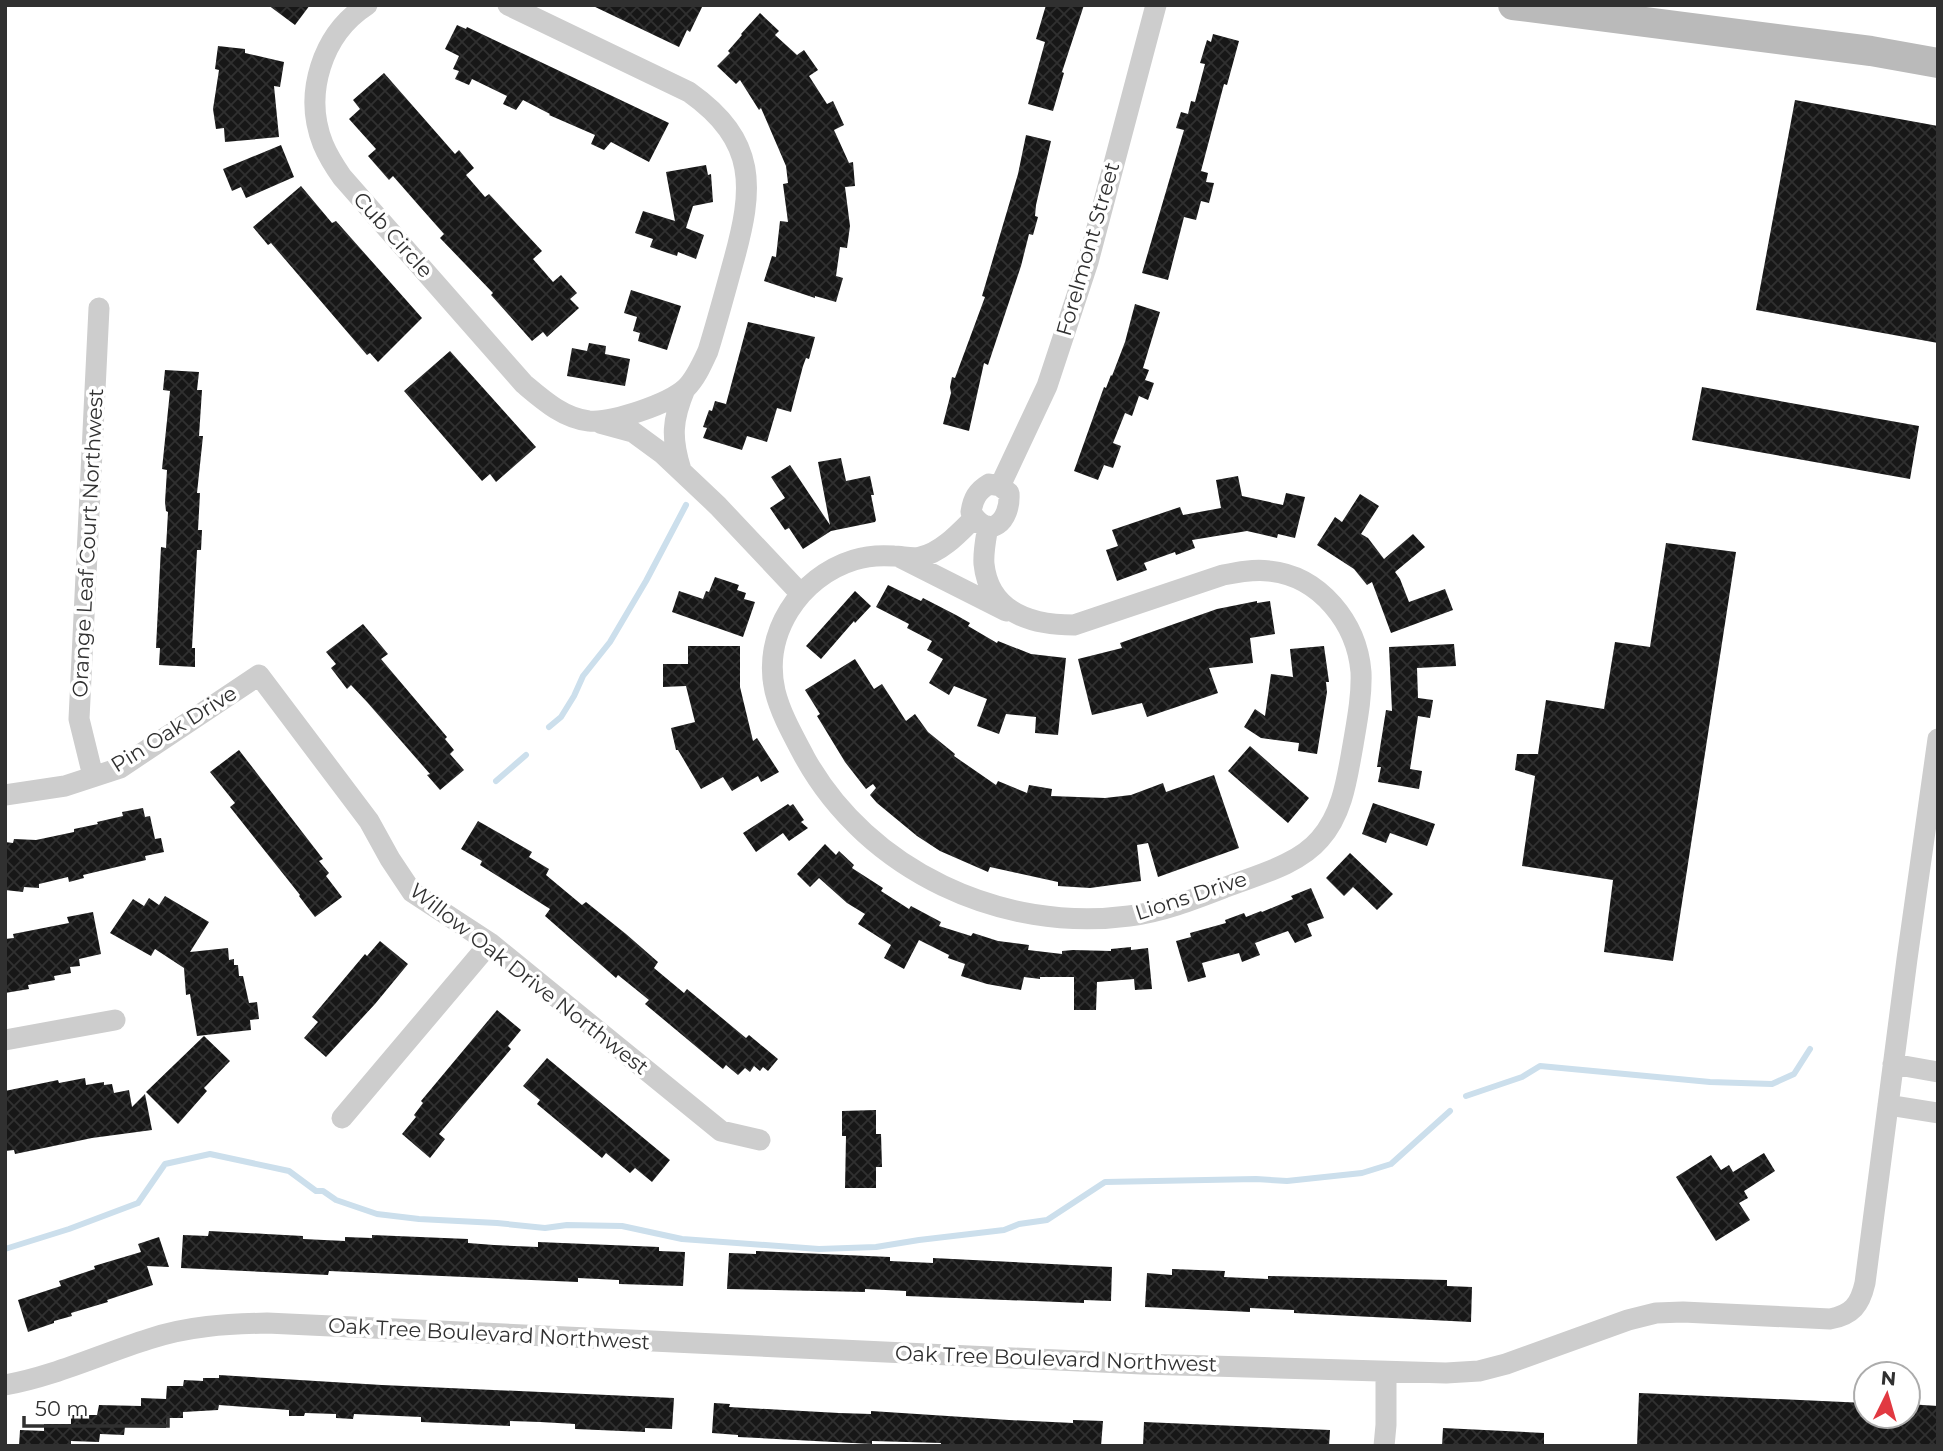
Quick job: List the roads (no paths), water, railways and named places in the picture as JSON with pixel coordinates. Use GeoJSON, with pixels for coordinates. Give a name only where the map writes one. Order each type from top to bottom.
{"type":"FeatureCollection","features":[{"type":"Feature","properties":{"kind":"street","name":"Cub Circle"},"geometry":{"type":"LineString","coordinates":[[367,5],[343,25],[332,40],[322,60],[317,81],[318,126],[331,160],[342,177],[524,384],[553,408],[589,421],[633,432],[649,442],[681,470],[800,593]]}},
{"type":"Feature","properties":{"kind":"street","name":"Cub Circle"},"geometry":{"type":"LineString","coordinates":[[508,5],[689,92],[710,107],[737,144],[748,184],[747,205],[708,351],[701,367],[685,389],[674,424],[674,446],[681,470]]}},
{"type":"Feature","properties":{"kind":"street","name":"Forelmont Street"},"geometry":{"type":"LineString","coordinates":[[1000,486],[1047,386],[1088,262],[1156,5]]}},
{"type":"Feature","properties":{"kind":"street"},"geometry":{"type":"LineString","coordinates":[[1513,5],[1845,48],[1938,63]]}},
{"type":"Feature","properties":{"kind":"street","name":"Orange Leaf Court Northwest"},"geometry":{"type":"LineString","coordinates":[[93,776],[79,719],[99,307]]}},
{"type":"Feature","properties":{"kind":"street","name":"Cub Circle"},"geometry":{"type":"LineString","coordinates":[[589,421],[645,410],[685,389]]}},
{"type":"Feature","properties":{"kind":"street"},"geometry":{"type":"LineString","coordinates":[[989,484],[1000,486],[1009,493],[1010,507],[1005,519],[996,526],[981,522],[971,512],[973,500],[981,489],[989,484]]}},
{"type":"Feature","properties":{"kind":"street"},"geometry":{"type":"LineString","coordinates":[[981,522],[984,565],[993,593],[1012,614]]}},
{"type":"Feature","properties":{"kind":"street","name":"Lions Drive"},"geometry":{"type":"LineString","coordinates":[[897,556],[1012,614],[1056,625],[1074,625],[1223,575],[1247,571],[1269,570],[1293,576],[1309,584],[1333,605],[1344,619],[1358,650],[1361,688],[1347,782],[1329,827],[1309,849],[1279,867],[1183,902],[1132,916],[1051,918],[1018,912],[944,888],[893,857],[851,822],[824,788],[792,734],[775,689],[774,652],[781,623],[800,593],[836,567],[855,560],[897,556],[920,557],[981,522]]}},
{"type":"Feature","properties":{"kind":"street","name":"Pin Oak Drive"},"geometry":{"type":"LineString","coordinates":[[5,794],[65,786],[120,768],[259,676]]}},
{"type":"Feature","properties":{"kind":"street","name":"Willow Oak Drive Northwest"},"geometry":{"type":"LineString","coordinates":[[259,676],[369,821],[412,892],[490,943],[721,1131],[760,1140]]}},
{"type":"Feature","properties":{"kind":"street","name":"Oak Tree Boulevard Northwest"},"geometry":{"type":"LineString","coordinates":[[5,1385],[35,1379],[150,1338],[185,1329],[224,1324],[267,1323],[1142,1364],[1446,1373],[1479,1371],[1506,1364],[1628,1320],[1656,1313],[1830,1319],[1843,1316],[1855,1309],[1862,1297],[1865,1283],[1938,739]]}},
{"type":"Feature","properties":{"kind":"street"},"geometry":{"type":"LineString","coordinates":[[342,1118],[490,943]]}},
{"type":"Feature","properties":{"kind":"street"},"geometry":{"type":"LineString","coordinates":[[5,1040],[115,1020]]}},
{"type":"Feature","properties":{"kind":"street"},"geometry":{"type":"LineString","coordinates":[[1893,1064],[1938,1072]]}},
{"type":"Feature","properties":{"kind":"street"},"geometry":{"type":"LineString","coordinates":[[1888,1105],[1938,1113]]}},
{"type":"Feature","properties":{"kind":"street"},"geometry":{"type":"LineString","coordinates":[[1384,1446],[1386,1372]]}},
{"type":"Feature","properties":{"kind":"waterway"},"geometry":{"type":"LineString","coordinates":[[549,727],[561,717],[583,676],[610,642],[686,505]]}},
{"type":"Feature","properties":{"kind":"waterway"},"geometry":{"type":"LineString","coordinates":[[496,781],[526,755]]}},
{"type":"Feature","properties":{"kind":"waterway"},"geometry":{"type":"LineString","coordinates":[[1466,1096],[1522,1077],[1540,1066],[1710,1082],[1772,1084],[1794,1074],[1810,1049]]}},
{"type":"Feature","properties":{"kind":"waterway"},"geometry":{"type":"LineString","coordinates":[[5,1249],[138,1203],[165,1164],[210,1154],[289,1171],[316,1191],[323,1191],[336,1200],[377,1214],[545,1228],[567,1225],[622,1226],[682,1239],[819,1249],[876,1247],[1004,1230],[1019,1224],[1047,1220],[1105,1182],[1256,1179],[1287,1181],[1362,1173],[1391,1164],[1450,1111]]}}]}
